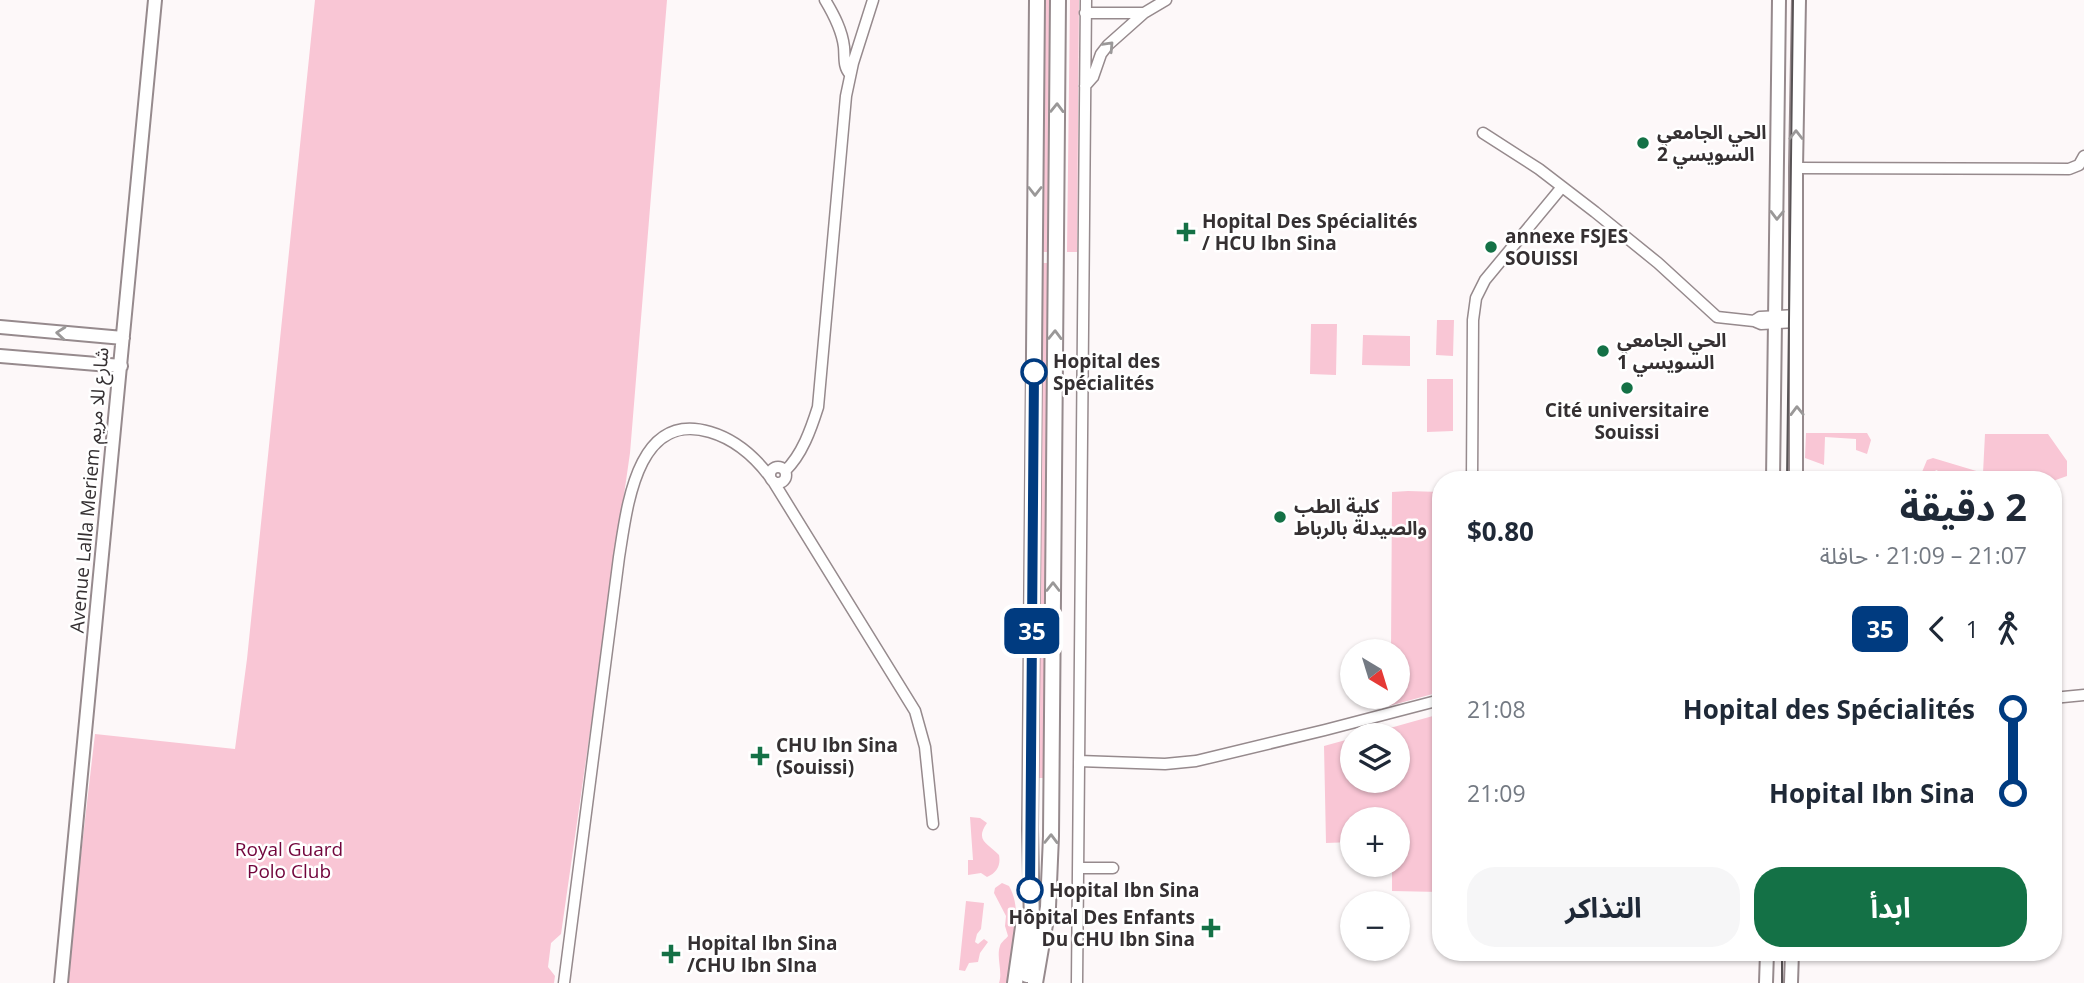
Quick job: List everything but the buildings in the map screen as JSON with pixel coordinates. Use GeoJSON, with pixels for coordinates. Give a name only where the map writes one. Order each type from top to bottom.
{"type":"FeatureCollection","features":[{"type":"Feature","properties":{"kind":"main road"},"geometry":{"type":"LineString","coordinates":[[1026,983],[1030,949],[1037,0]]}},
{"type":"Feature","properties":{"kind":"main road"},"geometry":{"type":"LineString","coordinates":[[1045,983],[1051,941],[1048,907],[1058,0]]}},
{"type":"Feature","properties":{"kind":"main road"},"geometry":{"type":"LineString","coordinates":[[1015,983],[1030,902]]}},
{"type":"Feature","properties":{"kind":"main road"},"geometry":{"type":"LineString","coordinates":[[1035,983],[1048,907]]}},
{"type":"Feature","properties":{"kind":"street","name":"Avenue Lalla Meriem شارع للا مريم"},"geometry":{"type":"LineString","coordinates":[[61,983],[155,0]]}},
{"type":"Feature","properties":{"kind":"street"},"geometry":{"type":"LineString","coordinates":[[825,0],[840,29],[845,68],[850,74]]}},
{"type":"Feature","properties":{"kind":"street"},"geometry":{"type":"LineString","coordinates":[[777,473],[800,449],[813,421],[820,391],[843,119],[850,74],[873,0]]}},
{"type":"Feature","properties":{"kind":"street"},"geometry":{"type":"LineString","coordinates":[[1077,983],[1086,0]]}},
{"type":"Feature","properties":{"kind":"street"},"geometry":{"type":"LineString","coordinates":[[1085,86],[1096,72],[1104,49],[1144,13],[1166,0]]}},
{"type":"Feature","properties":{"kind":"street"},"geometry":{"type":"LineString","coordinates":[[1773,471],[1779,0]]}},
{"type":"Feature","properties":{"kind":"street"},"geometry":{"type":"LineString","coordinates":[[1796,471],[1799,0]]}},
{"type":"Feature","properties":{"kind":"street"},"geometry":{"type":"LineString","coordinates":[[1085,13],[1144,13]]}},
{"type":"Feature","properties":{"kind":"street"},"geometry":{"type":"LineString","coordinates":[[1483,133],[1562,187],[1626,237],[1717,317],[1754,321],[1760,317],[1776,320],[1796,319]]}},
{"type":"Feature","properties":{"kind":"street"},"geometry":{"type":"LineString","coordinates":[[1796,168],[2069,169],[2079,165],[2084,156]]}},
{"type":"Feature","properties":{"kind":"street"},"geometry":{"type":"LineString","coordinates":[[1472,471],[1476,298],[1490,274],[1562,187]]}},
{"type":"Feature","properties":{"kind":"street"},"geometry":{"type":"LineString","coordinates":[[0,327],[123,338]]}},
{"type":"Feature","properties":{"kind":"street"},"geometry":{"type":"LineString","coordinates":[[0,356],[121,366]]}},
{"type":"Feature","properties":{"kind":"street"},"geometry":{"type":"LineString","coordinates":[[564,983],[627,510],[641,464],[654,444],[668,435],[686,429],[708,431],[731,441],[757,462],[777,473],[786,503],[915,711],[923,738],[933,824]]}},
{"type":"Feature","properties":{"kind":"street"},"geometry":{"type":"LineString","coordinates":[[2062,697],[2084,695]]}},
{"type":"Feature","properties":{"kind":"street"},"geometry":{"type":"LineString","coordinates":[[1079,761],[1165,764],[1196,761],[1432,702]]}},
{"type":"Feature","properties":{"kind":"street"},"geometry":{"type":"LineString","coordinates":[[1078,868],[1113,868]]}},
{"type":"Feature","properties":{"kind":"street"},"geometry":{"type":"LineString","coordinates":[[1766,983],[1767,961]]}},
{"type":"Feature","properties":{"kind":"street"},"geometry":{"type":"LineString","coordinates":[[1791,983],[1792,961]]}},
{"type":"Feature","properties":{"kind":"green space","name":"Royal Guard Polo Club"},"geometry":{"type":"Polygon","coordinates":[[[315,0],[667,0],[630,453],[561,934],[551,943],[548,967],[555,976],[554,983],[66,983],[95,734],[235,749],[247,659],[315,0]]]}},
{"type":"Feature","properties":{"kind":"green space"},"geometry":{"type":"Polygon","coordinates":[[[1044,0],[1051,0],[1049,252],[1041,252],[1044,0]]]}},
{"type":"Feature","properties":{"kind":"green space"},"geometry":{"type":"Polygon","coordinates":[[[1070,0],[1079,0],[1077,252],[1067,252],[1070,0]]]}},
{"type":"Feature","properties":{"kind":"green space"},"geometry":{"type":"Polygon","coordinates":[[[1041,263],[1049,263],[1045,778],[1038,778],[1041,263]]]}},
{"type":"Feature","properties":{"kind":"green space"},"geometry":{"type":"Polygon","coordinates":[[[1437,320],[1454,320],[1453,356],[1436,355],[1437,320]]]}},
{"type":"Feature","properties":{"kind":"green space"},"geometry":{"type":"Polygon","coordinates":[[[1311,324],[1337,324],[1336,375],[1310,374],[1311,324]]]}},
{"type":"Feature","properties":{"kind":"green space"},"geometry":{"type":"Polygon","coordinates":[[[1363,335],[1410,336],[1410,366],[1362,365],[1363,335]]]}},
{"type":"Feature","properties":{"kind":"green space"},"geometry":{"type":"Polygon","coordinates":[[[1427,379],[1453,379],[1453,431],[1427,432],[1427,379]]]}},
{"type":"Feature","properties":{"kind":"green space"},"geometry":{"type":"Polygon","coordinates":[[[1806,433],[1867,433],[1871,440],[1867,454],[1856,450],[1856,439],[1825,437],[1824,465],[1805,458],[1806,433]]]}},
{"type":"Feature","properties":{"kind":"green space"},"geometry":{"type":"Polygon","coordinates":[[[1985,434],[2048,434],[2067,461],[2067,476],[2062,478],[2062,471],[1983,471],[1985,434]]]}},
{"type":"Feature","properties":{"kind":"green space"},"geometry":{"type":"Polygon","coordinates":[[[1933,458],[1976,471],[1922,471],[1927,460],[1933,458]]]}},
{"type":"Feature","properties":{"kind":"green space"},"geometry":{"type":"Polygon","coordinates":[[[1392,492],[1432,492],[1432,694],[1410,700],[1410,639],[1391,639],[1392,492]]]}},
{"type":"Feature","properties":{"kind":"green space"},"geometry":{"type":"Polygon","coordinates":[[[1432,716],[1432,892],[1392,891],[1392,877],[1410,877],[1410,807],[1340,807],[1340,842],[1326,843],[1324,746],[1340,742],[1340,793],[1410,793],[1410,723],[1408,723],[1432,716]]]}},
{"type":"Feature","properties":{"kind":"green space"},"geometry":{"type":"Polygon","coordinates":[[[970,817],[980,818],[987,823],[982,838],[999,855],[998,868],[987,877],[981,873],[968,875],[968,860],[973,860],[970,817]]]}},
{"type":"Feature","properties":{"kind":"green space"},"geometry":{"type":"Polygon","coordinates":[[[1002,883],[1009,886],[1016,908],[1016,933],[1007,983],[999,983],[999,950],[1001,943],[1008,936],[1006,916],[994,893],[995,888],[1002,883]]]}},
{"type":"Feature","properties":{"kind":"green space"},"geometry":{"type":"Polygon","coordinates":[[[966,901],[984,903],[981,929],[975,942],[978,944],[984,939],[988,942],[980,953],[978,962],[969,963],[965,971],[959,970],[966,901]]]}},
{"type":"Feature","properties":{"kind":"tram line"},"geometry":{"type":"LineString","coordinates":[[1787,471],[1793,0]]}},
{"type":"Feature","properties":{"kind":"tram line"},"geometry":{"type":"LineString","coordinates":[[1782,961],[1782,983]]}},
{"type":"Feature","properties":{"kind":"bus line","name":"35"},"geometry":{"type":"LineString","coordinates":[[1030,890],[1034,372]]}},
{"type":"Feature","properties":{"kind":"place","name":"الحي الجامعي السويسي 2"},"geometry":{"type":"Point","coordinates":[1643,143]}},
{"type":"Feature","properties":{"kind":"place","name":"Hopital Des Spécialités / HCU Ibn Sina"},"geometry":{"type":"Point","coordinates":[1186,232]}},
{"type":"Feature","properties":{"kind":"place","name":"annexe FSJES SOUISSI"},"geometry":{"type":"Point","coordinates":[1491,247]}},
{"type":"Feature","properties":{"kind":"place","name":"الحي الجامعي السويسي 1"},"geometry":{"type":"Point","coordinates":[1603,351]}},
{"type":"Feature","properties":{"kind":"place","name":"Hopital des Spécialités"},"geometry":{"type":"Point","coordinates":[1034,372]}},
{"type":"Feature","properties":{"kind":"place","name":"Cité universitaire Souissi"},"geometry":{"type":"Point","coordinates":[1627,388]}},
{"type":"Feature","properties":{"kind":"place","name":"كلية الطب والصيدلة بالرباط"},"geometry":{"type":"Point","coordinates":[1280,517]}},
{"type":"Feature","properties":{"kind":"place","name":"CHU Ibn Sina (Souissi)"},"geometry":{"type":"Point","coordinates":[760,756]}},
{"type":"Feature","properties":{"kind":"place","name":"Hopital Ibn Sina"},"geometry":{"type":"Point","coordinates":[1030,890]}},
{"type":"Feature","properties":{"kind":"place","name":"Hôpital Des Enfants Du CHU Ibn Sina"},"geometry":{"type":"Point","coordinates":[1211,928]}},
{"type":"Feature","properties":{"kind":"place","name":"Hopital Ibn Sina /CHU Ibn SIna"},"geometry":{"type":"Point","coordinates":[671,954]}}]}
